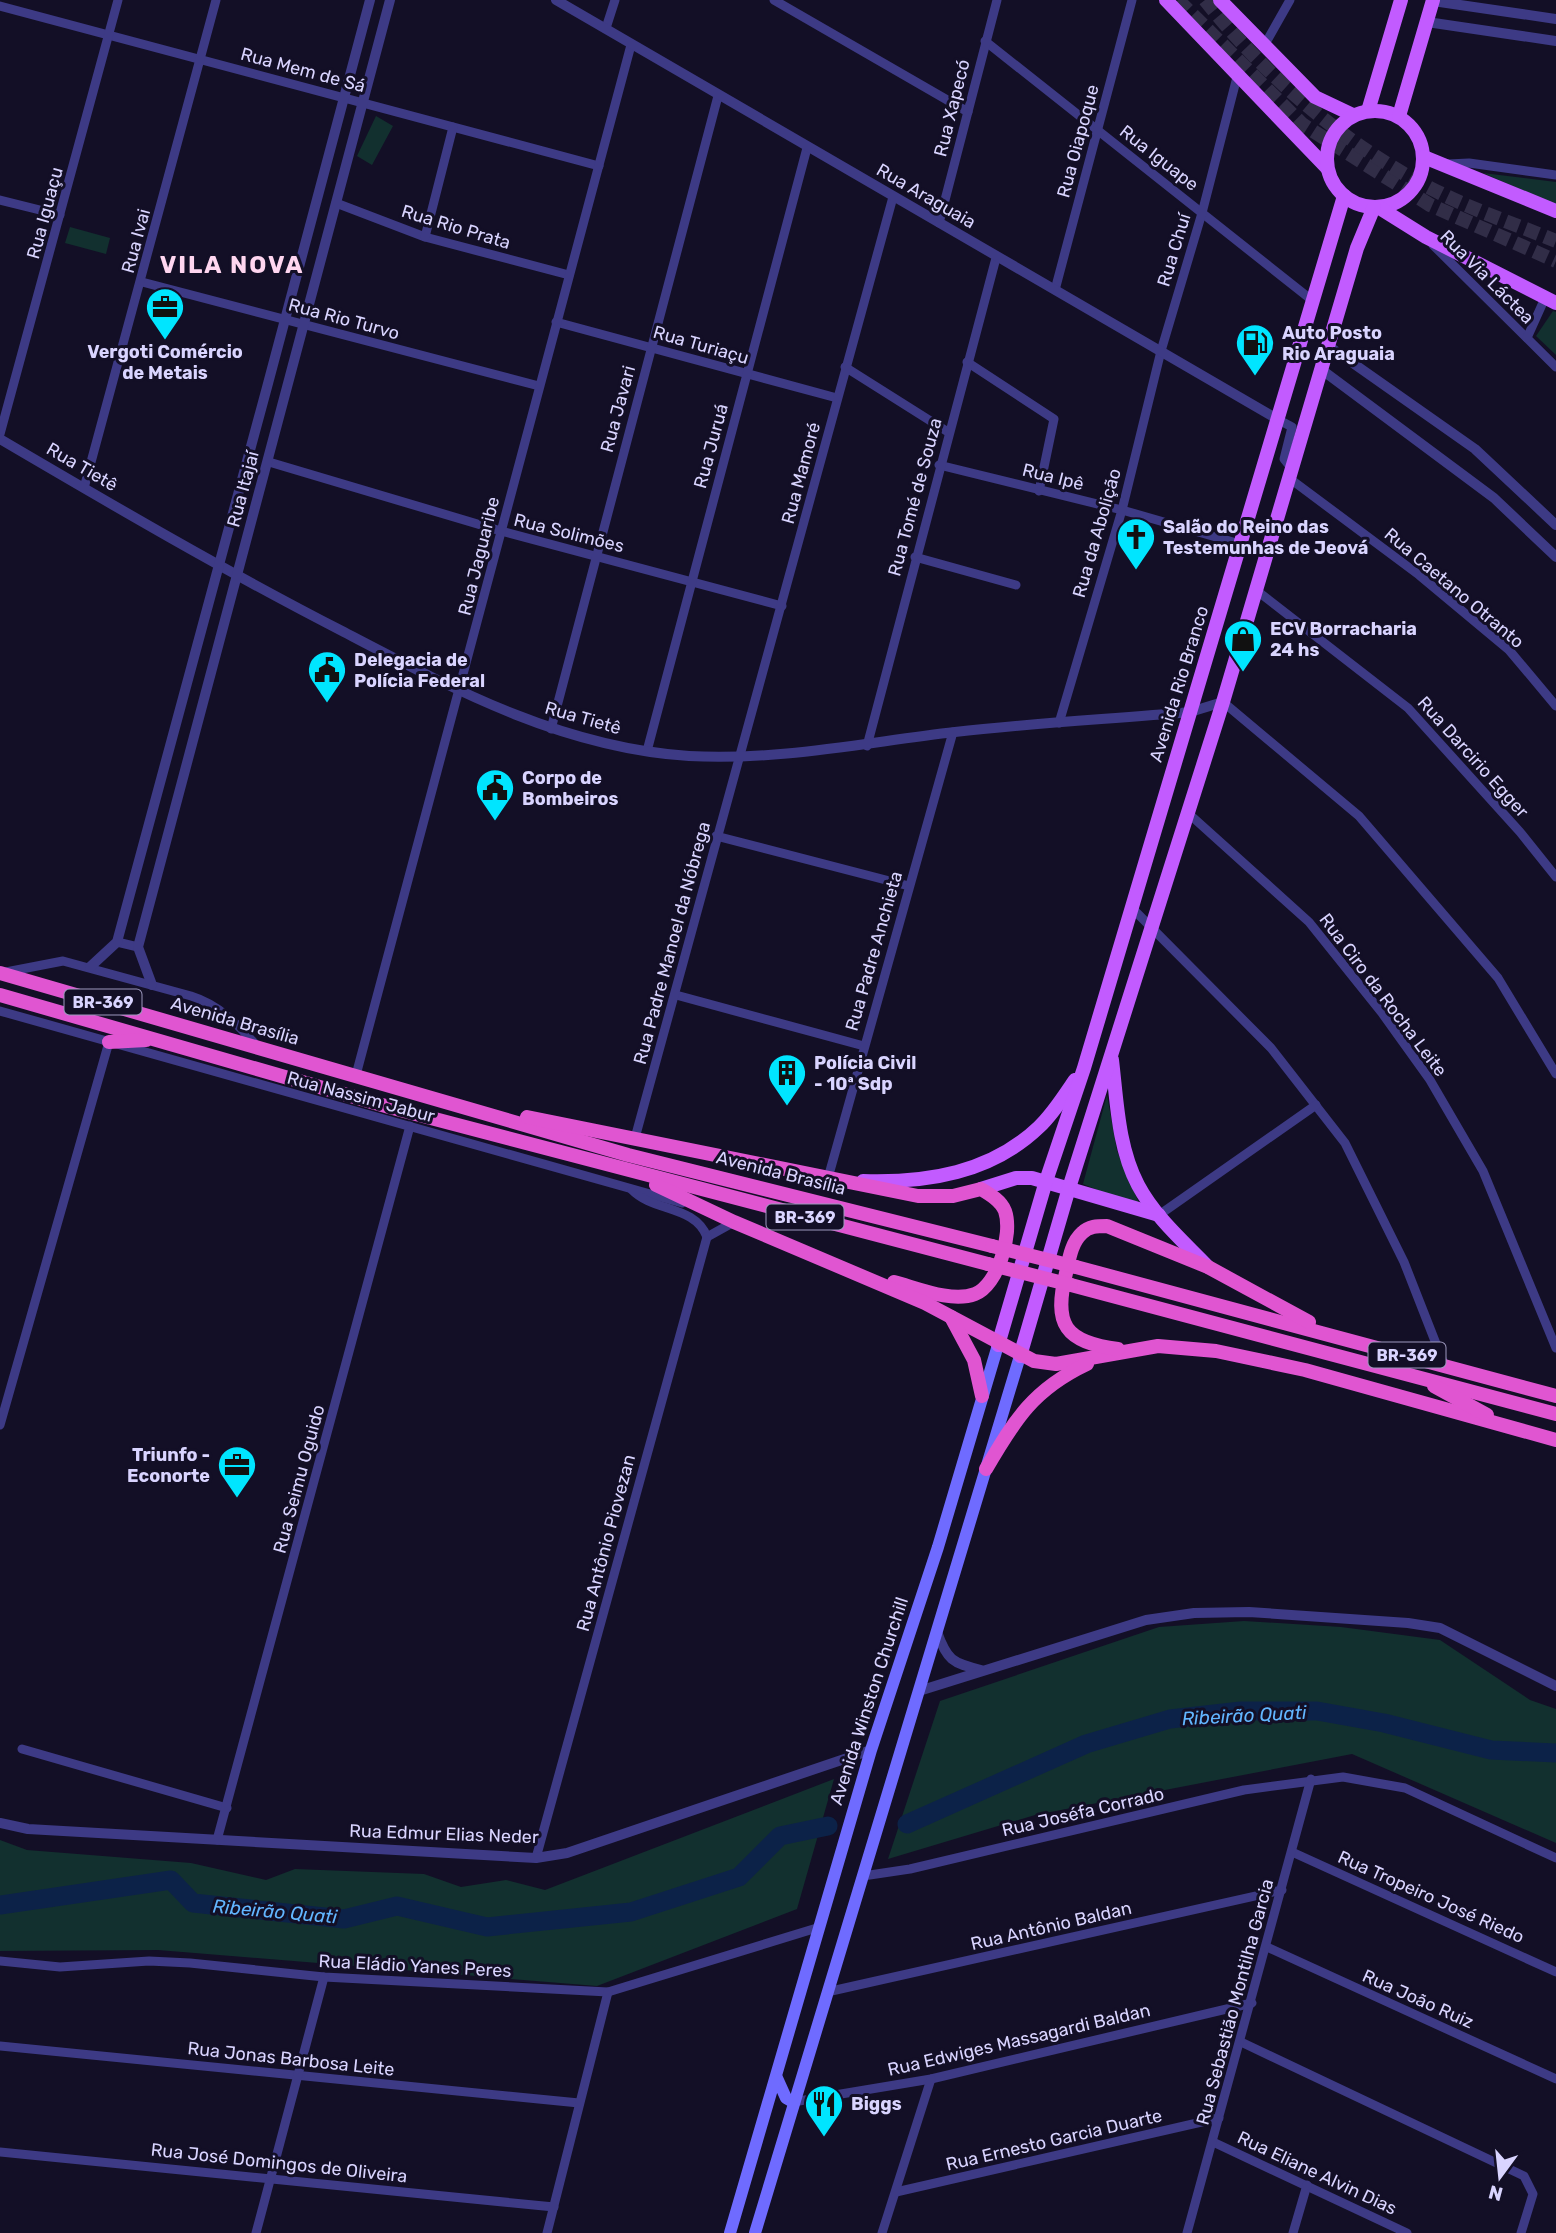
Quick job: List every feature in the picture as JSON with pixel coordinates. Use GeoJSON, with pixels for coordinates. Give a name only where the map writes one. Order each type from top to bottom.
{"type":"FeatureCollection","features":[{"type":"Feature","properties":{"kind":"highway","name":"Avenida Brasília"},"geometry":{"type":"LineString","coordinates":[[1,973],[618,1152],[1076,1267],[1556,1396]]}},
{"type":"Feature","properties":{"kind":"highway","name":"Avenida Brasília"},"geometry":{"type":"LineString","coordinates":[[0,995],[169,1041],[389,1107],[1556,1414]]}},
{"type":"Feature","properties":{"kind":"highway"},"geometry":{"type":"LineString","coordinates":[[109,1042],[169,1041]]}},
{"type":"Feature","properties":{"kind":"highway"},"geometry":{"type":"LineString","coordinates":[[443,1101],[935,1198],[981,1189],[1000,1202],[1007,1224],[993,1276],[983,1290],[965,1297],[953,1296],[852,1272]]}},
{"type":"Feature","properties":{"kind":"highway"},"geometry":{"type":"LineString","coordinates":[[623,1169],[734,1222],[951,1316],[998,1345],[1034,1362],[1056,1364],[1158,1346],[1216,1351],[1305,1370],[1556,1440]]}},
{"type":"Feature","properties":{"kind":"highway"},"geometry":{"type":"LineString","coordinates":[[1130,1350],[1086,1343],[1076,1338],[1060,1318],[1060,1298],[1072,1249],[1081,1233],[1089,1227],[1107,1226],[1208,1267],[1338,1336]]}},
{"type":"Feature","properties":{"kind":"highway"},"geometry":{"type":"LineString","coordinates":[[951,1316],[974,1360],[982,1396]]}},
{"type":"Feature","properties":{"kind":"highway"},"geometry":{"type":"LineString","coordinates":[[986,1469],[1016,1417],[1042,1392],[1072,1371],[1107,1354]]}},
{"type":"Feature","properties":{"kind":"highway"},"geometry":{"type":"LineString","coordinates":[[1411,1374],[1508,1427]]}},
{"type":"Feature","properties":{"kind":"main road"},"geometry":{"type":"LineString","coordinates":[[1166,0],[1237,77],[1327,167],[1334,184],[1344,196],[1358,204],[1376,207],[1426,237],[1550,300]]}},
{"type":"Feature","properties":{"kind":"main road"},"geometry":{"type":"LineString","coordinates":[[1220,0],[1315,97],[1353,116]]}},
{"type":"Feature","properties":{"kind":"main road"},"geometry":{"type":"LineString","coordinates":[[1368,111],[1401,0]]}},
{"type":"Feature","properties":{"kind":"main road"},"geometry":{"type":"LineString","coordinates":[[1399,116],[1433,1]]}},
{"type":"Feature","properties":{"kind":"main road"},"geometry":{"type":"LineString","coordinates":[[755,2233],[1069,1188],[1223,702],[1330,347],[1357,248],[1376,207],[1404,198],[1415,187],[1422,173],[1424,157],[1420,141],[1412,127],[1399,116],[1384,111],[1368,111],[1353,116],[1340,125],[1331,138],[1327,167]]}},
{"type":"Feature","properties":{"kind":"main road"},"geometry":{"type":"LineString","coordinates":[[1424,157],[1448,164],[1556,211]]}},
{"type":"Feature","properties":{"kind":"main road","name":"Avenida Rio Branco"},"geometry":{"type":"LineString","coordinates":[[1046,1181],[1084,1068],[1344,196]]}},
{"type":"Feature","properties":{"kind":"main road"},"geometry":{"type":"LineString","coordinates":[[1111,1055],[1117,1114],[1129,1166],[1159,1215],[1208,1267]]}},
{"type":"Feature","properties":{"kind":"main road"},"geometry":{"type":"LineString","coordinates":[[832,1179],[912,1181],[946,1177],[984,1164],[1011,1150],[1041,1126],[1084,1068]]}},
{"type":"Feature","properties":{"kind":"main road"},"geometry":{"type":"LineString","coordinates":[[981,1189],[1016,1178],[1046,1181],[1159,1215]]}},
{"type":"Feature","properties":{"kind":"main road","name":"Avenida Winston Churchill"},"geometry":{"type":"LineString","coordinates":[[730,2233],[871,1750],[938,1547],[1046,1181]]}},
{"type":"Feature","properties":{"kind":"main road"},"geometry":{"type":"LineString","coordinates":[[776,2078],[786,2098],[793,2102]]}},
{"type":"Feature","properties":{"kind":"street","name":"Rua Iguaçu"},"geometry":{"type":"LineString","coordinates":[[0,433],[118,0]]}},
{"type":"Feature","properties":{"kind":"street","name":"Rua Ivai"},"geometry":{"type":"LineString","coordinates":[[84,488],[142,282],[216,0]]}},
{"type":"Feature","properties":{"kind":"street","name":"Rua Itajaí"},"geometry":{"type":"LineString","coordinates":[[117,942],[222,567],[284,319],[370,0]]}},
{"type":"Feature","properties":{"kind":"street","name":"Rua Itajaí"},"geometry":{"type":"LineString","coordinates":[[138,947],[390,0]]}},
{"type":"Feature","properties":{"kind":"street","name":"Rua Araguaia"},"geometry":{"type":"LineString","coordinates":[[556,0],[1279,420]]}},
{"type":"Feature","properties":{"kind":"street"},"geometry":{"type":"LineString","coordinates":[[606,28],[615,0]]}},
{"type":"Feature","properties":{"kind":"street"},"geometry":{"type":"LineString","coordinates":[[774,0],[968,112]]}},
{"type":"Feature","properties":{"kind":"street","name":"Rua Xapecó"},"geometry":{"type":"LineString","coordinates":[[939,223],[997,0]]}},
{"type":"Feature","properties":{"kind":"street","name":"Rua Oiapoque"},"geometry":{"type":"LineString","coordinates":[[1055,289],[1132,0]]}},
{"type":"Feature","properties":{"kind":"street"},"geometry":{"type":"LineString","coordinates":[[1265,46],[1290,0]]}},
{"type":"Feature","properties":{"kind":"street"},"geometry":{"type":"LineString","coordinates":[[1433,1],[1556,19]]}},
{"type":"Feature","properties":{"kind":"street","name":"Rua Mem de Sá"},"geometry":{"type":"LineString","coordinates":[[0,6],[599,166]]}},
{"type":"Feature","properties":{"kind":"street"},"geometry":{"type":"LineString","coordinates":[[1427,22],[1556,41]]}},
{"type":"Feature","properties":{"kind":"street","name":"Rua Iguape"},"geometry":{"type":"LineString","coordinates":[[985,41],[1313,301]]}},
{"type":"Feature","properties":{"kind":"street","name":"Rua Jaguaribe"},"geometry":{"type":"LineString","coordinates":[[356,1075],[631,44]]}},
{"type":"Feature","properties":{"kind":"street","name":"Rua Chuí"},"geometry":{"type":"LineString","coordinates":[[1161,351],[1202,213],[1237,77]]}},
{"type":"Feature","properties":{"kind":"street","name":"Rua Javari"},"geometry":{"type":"LineString","coordinates":[[551,729],[718,96]]}},
{"type":"Feature","properties":{"kind":"street"},"geometry":{"type":"LineString","coordinates":[[425,237],[453,127]]}},
{"type":"Feature","properties":{"kind":"street","name":"Rua Juruá"},"geometry":{"type":"LineString","coordinates":[[647,751],[807,148]]}},
{"type":"Feature","properties":{"kind":"street"},"geometry":{"type":"LineString","coordinates":[[1448,164],[1469,163],[1556,175]]}},
{"type":"Feature","properties":{"kind":"street","name":"Rua Mamoré"},"geometry":{"type":"LineString","coordinates":[[739,756],[893,197]]}},
{"type":"Feature","properties":{"kind":"street"},"geometry":{"type":"LineString","coordinates":[[0,200],[60,215]]}},
{"type":"Feature","properties":{"kind":"street","name":"Rua Rio Prata"},"geometry":{"type":"LineString","coordinates":[[336,203],[425,237],[569,275]]}},
{"type":"Feature","properties":{"kind":"street","name":"Rua Via Láctea"},"geometry":{"type":"LineString","coordinates":[[1426,237],[1556,366]]}},
{"type":"Feature","properties":{"kind":"street","name":"Rua Tomé de Souza"},"geometry":{"type":"LineString","coordinates":[[867,746],[939,465],[996,258]]}},
{"type":"Feature","properties":{"kind":"street","name":"Rua Rio Turvo"},"geometry":{"type":"LineString","coordinates":[[142,282],[539,386]]}},
{"type":"Feature","properties":{"kind":"street","name":"Rua Via Láctea"},"geometry":{"type":"LineString","coordinates":[[1527,338],[1550,300]]}},
{"type":"Feature","properties":{"kind":"street","name":"Rua Turiaçu"},"geometry":{"type":"LineString","coordinates":[[556,322],[837,398]]}},
{"type":"Feature","properties":{"kind":"street"},"geometry":{"type":"LineString","coordinates":[[1330,347],[1475,449],[1556,525]]}},
{"type":"Feature","properties":{"kind":"street","name":"Rua da Abolição"},"geometry":{"type":"LineString","coordinates":[[1059,723],[1122,510],[1161,351]]}},
{"type":"Feature","properties":{"kind":"street"},"geometry":{"type":"LineString","coordinates":[[967,362],[1054,419],[1039,491]]}},
{"type":"Feature","properties":{"kind":"street"},"geometry":{"type":"LineString","coordinates":[[845,367],[948,432]]}},
{"type":"Feature","properties":{"kind":"street"},"geometry":{"type":"LineString","coordinates":[[1322,370],[1494,498],[1556,557]]}},
{"type":"Feature","properties":{"kind":"street"},"geometry":{"type":"LineString","coordinates":[[1279,420],[1292,427],[1284,459],[1290,474]]}},
{"type":"Feature","properties":{"kind":"street","name":"Rua Tietê"},"geometry":{"type":"LineString","coordinates":[[0,439],[237,576],[460,692],[551,729],[592,742],[647,751],[739,756],[867,746],[953,732],[1190,712],[1223,702]]}},
{"type":"Feature","properties":{"kind":"street","name":"Rua Solimões"},"geometry":{"type":"LineString","coordinates":[[269,462],[501,531],[782,606]]}},
{"type":"Feature","properties":{"kind":"street","name":"Rua Ipê"},"geometry":{"type":"LineString","coordinates":[[939,465],[1122,510],[1240,544]]}},
{"type":"Feature","properties":{"kind":"street","name":"Rua Caetano Otranto"},"geometry":{"type":"LineString","coordinates":[[1290,474],[1509,650],[1556,706]]}},
{"type":"Feature","properties":{"kind":"street"},"geometry":{"type":"LineString","coordinates":[[1494,498],[1511,481]]}},
{"type":"Feature","properties":{"kind":"street"},"geometry":{"type":"LineString","coordinates":[[915,557],[1016,585]]}},
{"type":"Feature","properties":{"kind":"street","name":"Rua Darcirio Egger"},"geometry":{"type":"LineString","coordinates":[[1256,590],[1408,708],[1520,832],[1556,877]]}},
{"type":"Feature","properties":{"kind":"street"},"geometry":{"type":"LineString","coordinates":[[1223,702],[1359,816],[1498,978],[1556,1074]]}},
{"type":"Feature","properties":{"kind":"street","name":"Rua Padre Anchieta"},"geometry":{"type":"LineString","coordinates":[[832,1179],[863,1046],[953,732]]}},
{"type":"Feature","properties":{"kind":"street","name":"Rua Padre Manoel da Nóbrega"},"geometry":{"type":"LineString","coordinates":[[635,1138],[739,756]]}},
{"type":"Feature","properties":{"kind":"street","name":"Rua Ciro da Rocha Leite"},"geometry":{"type":"LineString","coordinates":[[1188,813],[1309,922],[1382,1013],[1430,1080],[1483,1171],[1556,1348]]}},
{"type":"Feature","properties":{"kind":"street"},"geometry":{"type":"LineString","coordinates":[[716,836],[909,886]]}},
{"type":"Feature","properties":{"kind":"street"},"geometry":{"type":"LineString","coordinates":[[1132,908],[1271,1048],[1345,1143],[1404,1262],[1444,1364]]}},
{"type":"Feature","properties":{"kind":"street"},"geometry":{"type":"LineString","coordinates":[[90,967],[117,942],[138,947],[152,985]]}},
{"type":"Feature","properties":{"kind":"street"},"geometry":{"type":"LineString","coordinates":[[1,973],[62,961],[152,985],[210,1003],[229,1016],[259,1048]]}},
{"type":"Feature","properties":{"kind":"street"},"geometry":{"type":"LineString","coordinates":[[676,995],[863,1046]]}},
{"type":"Feature","properties":{"kind":"street","name":"Rua Nassim Jabur"},"geometry":{"type":"LineString","coordinates":[[0,1011],[714,1212]]}},
{"type":"Feature","properties":{"kind":"street"},"geometry":{"type":"LineString","coordinates":[[0,1425],[109,1042]]}},
{"type":"Feature","properties":{"kind":"street"},"geometry":{"type":"LineString","coordinates":[[1159,1215],[1317,1105]]}},
{"type":"Feature","properties":{"kind":"street","name":"Rua Seimu Oguido"},"geometry":{"type":"LineString","coordinates":[[217,1840],[410,1126]]}},
{"type":"Feature","properties":{"kind":"street"},"geometry":{"type":"LineString","coordinates":[[630,1188],[646,1201],[696,1219],[707,1237],[734,1222]]}},
{"type":"Feature","properties":{"kind":"street","name":"Rua Antônio Piovezan"},"geometry":{"type":"LineString","coordinates":[[536,1858],[707,1237]]}},
{"type":"Feature","properties":{"kind":"street"},"geometry":{"type":"LineString","coordinates":[[919,1691],[1146,1620],[1194,1613],[1249,1612],[1408,1623],[1440,1629],[1556,1686]]}},
{"type":"Feature","properties":{"kind":"street"},"geometry":{"type":"LineString","coordinates":[[937,1632],[945,1655],[960,1665],[981,1670]]}},
{"type":"Feature","properties":{"kind":"street"},"geometry":{"type":"LineString","coordinates":[[22,1749],[226,1808]]}},
{"type":"Feature","properties":{"kind":"street","name":"Rua Edmur Elias Neder"},"geometry":{"type":"LineString","coordinates":[[0,1823],[28,1829],[536,1858],[567,1853],[871,1750]]}},
{"type":"Feature","properties":{"kind":"street","name":"Rua Joséfa Corrado"},"geometry":{"type":"LineString","coordinates":[[863,1876],[910,1869],[1244,1790],[1311,1779],[1343,1777],[1405,1788],[1556,1858]]}},
{"type":"Feature","properties":{"kind":"street","name":"Rua Sebastião Montilha Garcia"},"geometry":{"type":"LineString","coordinates":[[1186,2233],[1252,2003],[1311,1779]]}},
{"type":"Feature","properties":{"kind":"street","name":"Rua Tropeiro José Riedo"},"geometry":{"type":"LineString","coordinates":[[1292,1852],[1556,1972]]}},
{"type":"Feature","properties":{"kind":"street","name":"Rua Antônio Baldan"},"geometry":{"type":"LineString","coordinates":[[827,1992],[1282,1890]]}},
{"type":"Feature","properties":{"kind":"street","name":"Rua Eládio Yanes Peres"},"geometry":{"type":"LineString","coordinates":[[0,1961],[60,1967],[162,1961],[324,1977],[608,1992],[820,1927]]}},
{"type":"Feature","properties":{"kind":"street","name":"Rua João Ruiz"},"geometry":{"type":"LineString","coordinates":[[1267,1947],[1556,2079]]}},
{"type":"Feature","properties":{"kind":"street"},"geometry":{"type":"LineString","coordinates":[[256,2233],[324,1977]]}},
{"type":"Feature","properties":{"kind":"street"},"geometry":{"type":"LineString","coordinates":[[547,2233],[608,1992]]}},
{"type":"Feature","properties":{"kind":"street","name":"Rua Edwiges Massagardi Baldan"},"geometry":{"type":"LineString","coordinates":[[793,2102],[931,2079],[1252,2003]]}},
{"type":"Feature","properties":{"kind":"street"},"geometry":{"type":"LineString","coordinates":[[1241,2042],[1524,2175],[1533,2194],[1521,2233]]}},
{"type":"Feature","properties":{"kind":"street","name":"Rua Jonas Barbosa Leite"},"geometry":{"type":"LineString","coordinates":[[0,2046],[579,2103]]}},
{"type":"Feature","properties":{"kind":"street"},"geometry":{"type":"LineString","coordinates":[[882,2233],[931,2079]]}},
{"type":"Feature","properties":{"kind":"street","name":"Rua Ernesto Garcia Duarte"},"geometry":{"type":"LineString","coordinates":[[895,2192],[1219,2118]]}},
{"type":"Feature","properties":{"kind":"street","name":"Rua Eliane Alvin Dias"},"geometry":{"type":"LineString","coordinates":[[1213,2142],[1407,2233]]}},
{"type":"Feature","properties":{"kind":"street","name":"Rua José Domingos de Oliveira"},"geometry":{"type":"LineString","coordinates":[[0,2152],[554,2207]]}},
{"type":"Feature","properties":{"kind":"street"},"geometry":{"type":"LineString","coordinates":[[1293,2233],[1307,2185]]}},
{"type":"Feature","properties":{"kind":"green space"},"geometry":{"type":"Polygon","coordinates":[[[376,116],[393,126],[372,165],[357,156],[376,116]]]}},
{"type":"Feature","properties":{"kind":"green space"},"geometry":{"type":"Polygon","coordinates":[[[1483,173],[1556,182],[1556,205],[1483,173]]]}},
{"type":"Feature","properties":{"kind":"green space"},"geometry":{"type":"Polygon","coordinates":[[[70,227],[110,238],[106,254],[65,243],[70,227]]]}},
{"type":"Feature","properties":{"kind":"green space"},"geometry":{"type":"Polygon","coordinates":[[[1553,311],[1556,312],[1556,355],[1536,336],[1553,311]]]}},
{"type":"Feature","properties":{"kind":"green space"},"geometry":{"type":"Polygon","coordinates":[[[1107,1095],[1117,1151],[1141,1208],[1083,1184],[1107,1095]]]}},
{"type":"Feature","properties":{"kind":"green space"},"geometry":{"type":"Polygon","coordinates":[[[1244,1621],[1341,1627],[1440,1640],[1530,1700],[1556,1709],[1556,1843],[1352,1754],[1035,1815],[888,1859],[940,1701],[1159,1627],[1244,1621]]]}},
{"type":"Feature","properties":{"kind":"green space"},"geometry":{"type":"Polygon","coordinates":[[[834,1779],[797,1909],[597,1986],[158,1950],[0,1951],[0,1840],[27,1850],[191,1863],[266,1880],[295,1869],[424,1874],[461,1887],[506,1880],[545,1890],[834,1779]]]}},
{"type":"Feature","properties":{"kind":"waterway","name":"Ribeirão Quati"},"geometry":{"type":"LineString","coordinates":[[907,1824],[1086,1744],[1170,1719],[1241,1711],[1317,1711],[1384,1723],[1491,1750],[1556,1753]]}},
{"type":"Feature","properties":{"kind":"waterway","name":"Ribeirão Quati"},"geometry":{"type":"LineString","coordinates":[[0,1905],[171,1880],[193,1903],[344,1919],[397,1906],[487,1927],[631,1912],[739,1877],[780,1836],[828,1826]]}},
{"type":"Feature","properties":{"kind":"tunnel"},"geometry":{"type":"LineString","coordinates":[[1178,0],[1302,124],[1430,205],[1556,261]]}},
{"type":"Feature","properties":{"kind":"tunnel"},"geometry":{"type":"LineString","coordinates":[[1205,0],[1282,84],[1372,154],[1452,199],[1556,241]]}},
{"type":"Feature","properties":{"kind":"place","name":"Vergoti Comércio de Metais"},"geometry":{"type":"Point","coordinates":[165,341]}},
{"type":"Feature","properties":{"kind":"place","name":"Auto Posto Rio Araguaia"},"geometry":{"type":"Point","coordinates":[1255,377]}},
{"type":"Feature","properties":{"kind":"place","name":"Salão do Reino das Testemunhas de Jeová"},"geometry":{"type":"Point","coordinates":[1136,571]}},
{"type":"Feature","properties":{"kind":"place","name":"ECV Borracharia 24 hs"},"geometry":{"type":"Point","coordinates":[1243,673]}},
{"type":"Feature","properties":{"kind":"place","name":"Delegacia de Polícia Federal"},"geometry":{"type":"Point","coordinates":[327,704]}},
{"type":"Feature","properties":{"kind":"place","name":"Corpo de Bombeiros"},"geometry":{"type":"Point","coordinates":[495,822]}},
{"type":"Feature","properties":{"kind":"place","name":"Polícia Civil - 10ª Sdp"},"geometry":{"type":"Point","coordinates":[787,1107]}},
{"type":"Feature","properties":{"kind":"place","name":"Triunfo - Econorte"},"geometry":{"type":"Point","coordinates":[237,1499]}},
{"type":"Feature","properties":{"kind":"place","name":"Biggs"},"geometry":{"type":"Point","coordinates":[824,2138]}},
{"type":"Feature","properties":{"kind":"district","name":"VILA NOVA"},"geometry":{"type":"Point","coordinates":[232,265]}}]}
